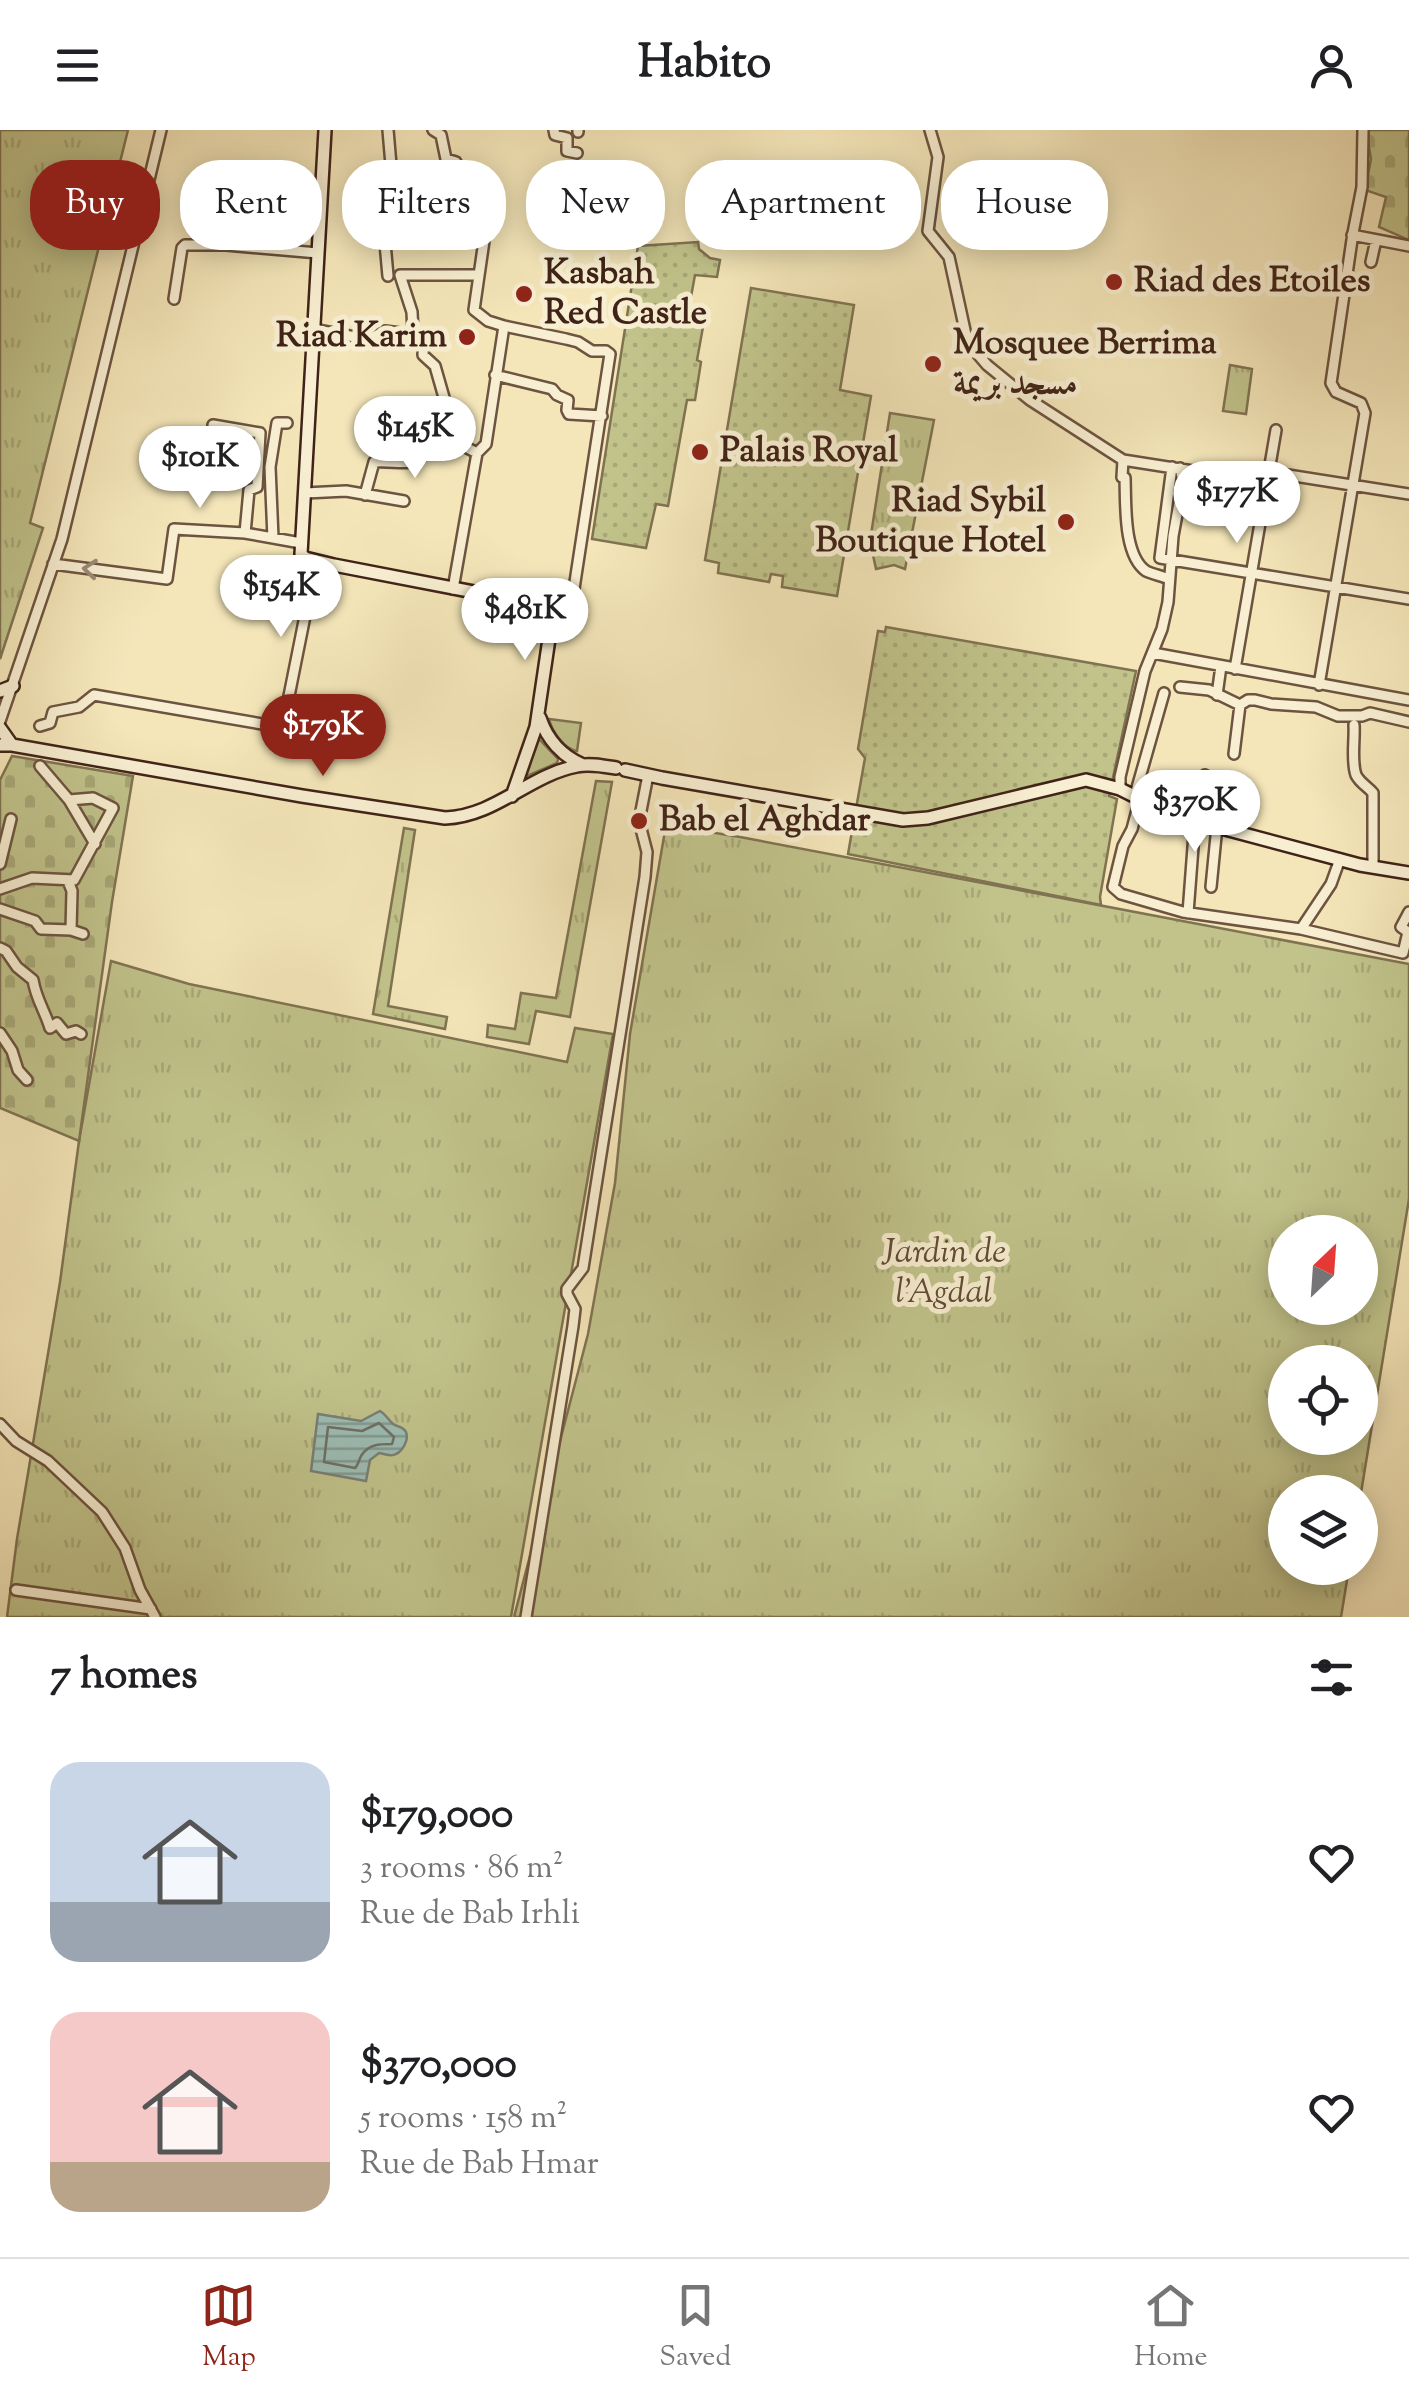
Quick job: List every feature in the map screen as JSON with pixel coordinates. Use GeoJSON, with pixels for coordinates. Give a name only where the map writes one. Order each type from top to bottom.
{"type":"FeatureCollection","features":[{"type":"Feature","properties":{"kind":"main road"},"geometry":{"type":"LineString","coordinates":[[324,130],[301,554],[314,560],[567,610],[550,632],[539,714],[512,796]]}},
{"type":"Feature","properties":{"kind":"main road"},"geometry":{"type":"LineString","coordinates":[[534,605],[550,632]]}},
{"type":"Feature","properties":{"kind":"main road"},"geometry":{"type":"LineString","coordinates":[[539,714],[557,747],[583,765],[902,820],[928,818],[1086,780],[1120,789],[1160,810],[1195,821],[1340,860],[1409,873]]}},
{"type":"Feature","properties":{"kind":"main road"},"geometry":{"type":"LineString","coordinates":[[0,724],[6,745],[425,816],[464,816],[485,810],[550,776],[583,765]]}},
{"type":"Feature","properties":{"kind":"street"},"geometry":{"type":"LineString","coordinates":[[0,724],[6,689],[53,564],[78,474],[161,130]]}},
{"type":"Feature","properties":{"kind":"street"},"geometry":{"type":"LineString","coordinates":[[388,130],[391,160]]}},
{"type":"Feature","properties":{"kind":"street"},"geometry":{"type":"LineString","coordinates":[[434,130],[440,135],[446,158],[456,162],[479,228],[486,234],[474,310],[482,318],[504,326],[574,341],[592,351],[610,354],[574,595],[567,610]]}},
{"type":"Feature","properties":{"kind":"street"},"geometry":{"type":"LineString","coordinates":[[554,130],[554,135],[567,138],[566,151],[577,153]]}},
{"type":"Feature","properties":{"kind":"street"},"geometry":{"type":"LineString","coordinates":[[930,130],[938,157],[928,231],[948,257],[970,344],[987,365],[1030,400],[1123,460],[1193,471]]}},
{"type":"Feature","properties":{"kind":"street"},"geometry":{"type":"LineString","coordinates":[[1319,684],[1366,413],[1361,402],[1336,392],[1331,383],[1362,187],[1363,130]]}},
{"type":"Feature","properties":{"kind":"street"},"geometry":{"type":"LineString","coordinates":[[1352,235],[1409,246]]}},
{"type":"Feature","properties":{"kind":"street"},"geometry":{"type":"LineString","coordinates":[[1370,262],[1376,240]]}},
{"type":"Feature","properties":{"kind":"street"},"geometry":{"type":"LineString","coordinates":[[174,298],[185,245],[318,253]]}},
{"type":"Feature","properties":{"kind":"street"},"geometry":{"type":"LineString","coordinates":[[386,250],[388,276]]}},
{"type":"Feature","properties":{"kind":"street"},"geometry":{"type":"LineString","coordinates":[[413,334],[412,312],[400,276],[478,275]]}},
{"type":"Feature","properties":{"kind":"street"},"geometry":{"type":"LineString","coordinates":[[453,589],[478,454],[486,444],[504,326]]}},
{"type":"Feature","properties":{"kind":"street"},"geometry":{"type":"LineString","coordinates":[[312,329],[355,336],[385,331],[424,336],[423,354],[435,366],[454,441]]}},
{"type":"Feature","properties":{"kind":"street"},"geometry":{"type":"LineString","coordinates":[[496,374],[552,388],[557,396],[568,400],[569,414],[602,416]]}},
{"type":"Feature","properties":{"kind":"street"},"geometry":{"type":"LineString","coordinates":[[274,538],[270,467],[277,423],[287,423]]}},
{"type":"Feature","properties":{"kind":"street"},"geometry":{"type":"LineString","coordinates":[[214,425],[260,433],[257,487],[250,490],[245,533]]}},
{"type":"Feature","properties":{"kind":"street"},"geometry":{"type":"LineString","coordinates":[[1235,669],[1276,430]]}},
{"type":"Feature","properties":{"kind":"street"},"geometry":{"type":"LineString","coordinates":[[365,495],[374,462],[416,462],[424,456],[432,439],[454,441],[478,454]]}},
{"type":"Feature","properties":{"kind":"street"},"geometry":{"type":"LineString","coordinates":[[175,456],[258,466]]}},
{"type":"Feature","properties":{"kind":"street"},"geometry":{"type":"LineString","coordinates":[[1123,460],[1132,552],[1147,572],[1169,578]]}},
{"type":"Feature","properties":{"kind":"street"},"geometry":{"type":"LineString","coordinates":[[1120,789],[1145,671],[1165,616],[1169,578],[1165,558],[1184,482],[1176,468]]}},
{"type":"Feature","properties":{"kind":"street"},"geometry":{"type":"LineString","coordinates":[[1269,472],[1409,494]]}},
{"type":"Feature","properties":{"kind":"street"},"geometry":{"type":"LineString","coordinates":[[305,492],[342,491],[404,501]]}},
{"type":"Feature","properties":{"kind":"street"},"geometry":{"type":"LineString","coordinates":[[53,564],[167,579],[174,529],[245,533],[301,543]]}},
{"type":"Feature","properties":{"kind":"street"},"geometry":{"type":"LineString","coordinates":[[1165,558],[1409,599]]}},
{"type":"Feature","properties":{"kind":"street"},"geometry":{"type":"LineString","coordinates":[[283,726],[314,560]]}},
{"type":"Feature","properties":{"kind":"street"},"geometry":{"type":"LineString","coordinates":[[1153,653],[1409,700]]}},
{"type":"Feature","properties":{"kind":"street"},"geometry":{"type":"LineString","coordinates":[[1217,695],[1221,666]]}},
{"type":"Feature","properties":{"kind":"street"},"geometry":{"type":"LineString","coordinates":[[1180,687],[1204,689],[1240,705]]}},
{"type":"Feature","properties":{"kind":"street"},"geometry":{"type":"LineString","coordinates":[[1164,693],[1132,830],[1123,846],[1113,888],[1188,913],[1302,928],[1403,953],[1408,932],[1401,926],[1409,912]]}},
{"type":"Feature","properties":{"kind":"street"},"geometry":{"type":"LineString","coordinates":[[40,726],[50,723],[53,712],[79,707],[94,695],[283,726],[358,743]]}},
{"type":"Feature","properties":{"kind":"street"},"geometry":{"type":"LineString","coordinates":[[1240,705],[1255,700],[1316,707],[1338,716],[1370,713],[1409,722]]}},
{"type":"Feature","properties":{"kind":"street"},"geometry":{"type":"LineString","coordinates":[[1234,754],[1240,705]]}},
{"type":"Feature","properties":{"kind":"street"},"geometry":{"type":"LineString","coordinates":[[1354,725],[1356,772],[1373,793],[1373,868]]}},
{"type":"Feature","properties":{"kind":"street"},"geometry":{"type":"LineString","coordinates":[[40,766],[69,800],[95,844]]}},
{"type":"Feature","properties":{"kind":"street"},"geometry":{"type":"LineString","coordinates":[[526,1617],[573,1326],[575,1309],[566,1294],[583,1268],[645,877],[647,852],[639,821],[648,775]]}},
{"type":"Feature","properties":{"kind":"street"},"geometry":{"type":"LineString","coordinates":[[1188,913],[1195,821],[1205,775]]}},
{"type":"Feature","properties":{"kind":"street"},"geometry":{"type":"LineString","coordinates":[[0,889],[32,878],[74,880],[113,808],[93,798],[69,800]]}},
{"type":"Feature","properties":{"kind":"street"},"geometry":{"type":"LineString","coordinates":[[0,864],[12,819]]}},
{"type":"Feature","properties":{"kind":"street"},"geometry":{"type":"LineString","coordinates":[[1211,887],[1216,826]]}},
{"type":"Feature","properties":{"kind":"street"},"geometry":{"type":"LineString","coordinates":[[1302,928],[1331,884],[1340,860]]}},
{"type":"Feature","properties":{"kind":"street"},"geometry":{"type":"LineString","coordinates":[[68,881],[72,892],[72,930]]}},
{"type":"Feature","properties":{"kind":"street"},"geometry":{"type":"LineString","coordinates":[[0,909],[35,922],[41,929],[83,934]]}},
{"type":"Feature","properties":{"kind":"street"},"geometry":{"type":"LineString","coordinates":[[0,948],[33,980],[36,998],[50,1028],[57,1023],[66,1034],[82,1034]]}},
{"type":"Feature","properties":{"kind":"street"},"geometry":{"type":"LineString","coordinates":[[0,1033],[27,1080]]}},
{"type":"Feature","properties":{"kind":"street"},"geometry":{"type":"LineString","coordinates":[[0,1424],[16,1442],[48,1462],[102,1512],[126,1548],[152,1614]]}},
{"type":"Feature","properties":{"kind":"street"},"geometry":{"type":"LineString","coordinates":[[16,1590],[152,1614]]}},
{"type":"Feature","properties":{"kind":"green space"},"geometry":{"type":"Polygon","coordinates":[[[0,130],[128,130],[121,160],[30,160],[30,250],[98,250],[30,523],[43,528],[0,659],[0,130]]]}},
{"type":"Feature","properties":{"kind":"green space"},"geometry":{"type":"Polygon","coordinates":[[[1366,130],[1409,130],[1409,240],[1379,227],[1386,197],[1365,190],[1371,159],[1366,130]]]}},
{"type":"Feature","properties":{"kind":"green space"},"geometry":{"type":"Polygon","coordinates":[[[685,243],[685,250],[700,250],[720,260],[717,277],[695,275],[686,324],[703,327],[695,400],[687,400],[668,506],[656,504],[646,548],[592,539],[637,250],[665,250],[665,244],[685,243]]]}},
{"type":"Feature","properties":{"kind":"green space"},"geometry":{"type":"Polygon","coordinates":[[[751,288],[854,305],[840,390],[871,396],[837,596],[782,587],[783,576],[771,574],[769,582],[718,573],[719,563],[705,560],[751,288]]]}},
{"type":"Feature","properties":{"kind":"green space"},"geometry":{"type":"Polygon","coordinates":[[[1230,365],[1252,369],[1246,414],[1223,411],[1230,365]]]}},
{"type":"Feature","properties":{"kind":"green space"},"geometry":{"type":"Polygon","coordinates":[[[890,413],[934,420],[905,569],[894,565],[876,569],[870,541],[890,413]]]}},
{"type":"Feature","properties":{"kind":"green space"},"geometry":{"type":"Polygon","coordinates":[[[886,627],[1136,671],[1109,796],[1117,799],[1101,905],[848,854],[865,758],[858,749],[878,631],[885,632],[886,627]]]}},
{"type":"Feature","properties":{"kind":"green space"},"geometry":{"type":"Polygon","coordinates":[[[549,719],[581,723],[577,751],[559,739],[549,719]]]}},
{"type":"Feature","properties":{"kind":"green space"},"geometry":{"type":"Polygon","coordinates":[[[538,738],[558,759],[557,763],[527,776],[524,772],[538,738]]]}},
{"type":"Feature","properties":{"kind":"green space"},"geometry":{"type":"Polygon","coordinates":[[[12,756],[133,776],[79,1141],[0,1108],[0,780],[12,756]]]}},
{"type":"Feature","properties":{"kind":"green space"},"geometry":{"type":"Polygon","coordinates":[[[596,781],[612,782],[570,1017],[536,1011],[529,1044],[487,1037],[488,1025],[515,1029],[521,993],[556,998],[596,781]]]}},
{"type":"Feature","properties":{"kind":"green space","name":"Jardin de l'Agdal"},"geometry":{"type":"Polygon","coordinates":[[[666,825],[1409,964],[1409,1199],[1378,1389],[1378,1345],[1268,1345],[1268,1455],[1367,1455],[1364,1475],[1268,1475],[1268,1585],[1346,1585],[1341,1617],[514,1617],[588,1334],[615,1183],[630,1034],[666,825]]]}},
{"type":"Feature","properties":{"kind":"green space"},"geometry":{"type":"Polygon","coordinates":[[[404,828],[415,830],[388,1006],[447,1017],[445,1029],[373,1014],[404,828]]]}},
{"type":"Feature","properties":{"kind":"green space"},"geometry":{"type":"Polygon","coordinates":[[[111,961],[189,984],[567,1062],[575,1028],[613,1034],[511,1617],[7,1617],[79,1141],[111,961]]]}},
{"type":"Feature","properties":{"kind":"water"},"geometry":{"type":"Polygon","coordinates":[[[380,1411],[406,1432],[407,1438],[399,1452],[379,1453],[370,1460],[366,1481],[311,1471],[318,1414],[361,1421],[380,1411]]]}},
{"type":"Feature","properties":{"kind":"place","name":"Riad des Etoiles"},"geometry":{"type":"Point","coordinates":[1114,282]}},
{"type":"Feature","properties":{"kind":"place","name":"Kasbah Red Castle"},"geometry":{"type":"Point","coordinates":[524,294]}},
{"type":"Feature","properties":{"kind":"place","name":"Riad Karim"},"geometry":{"type":"Point","coordinates":[467,337]}},
{"type":"Feature","properties":{"kind":"place","name":"Mosquee Berrima مسجد بريمة"},"geometry":{"type":"Point","coordinates":[933,364]}},
{"type":"Feature","properties":{"kind":"place","name":"Palais Royal"},"geometry":{"type":"Point","coordinates":[700,452]}},
{"type":"Feature","properties":{"kind":"place","name":"Riad Sybil Boutique Hotel"},"geometry":{"type":"Point","coordinates":[1066,522]}},
{"type":"Feature","properties":{"kind":"place","name":"Bab el Aghdar"},"geometry":{"type":"Point","coordinates":[639,821]}}]}
